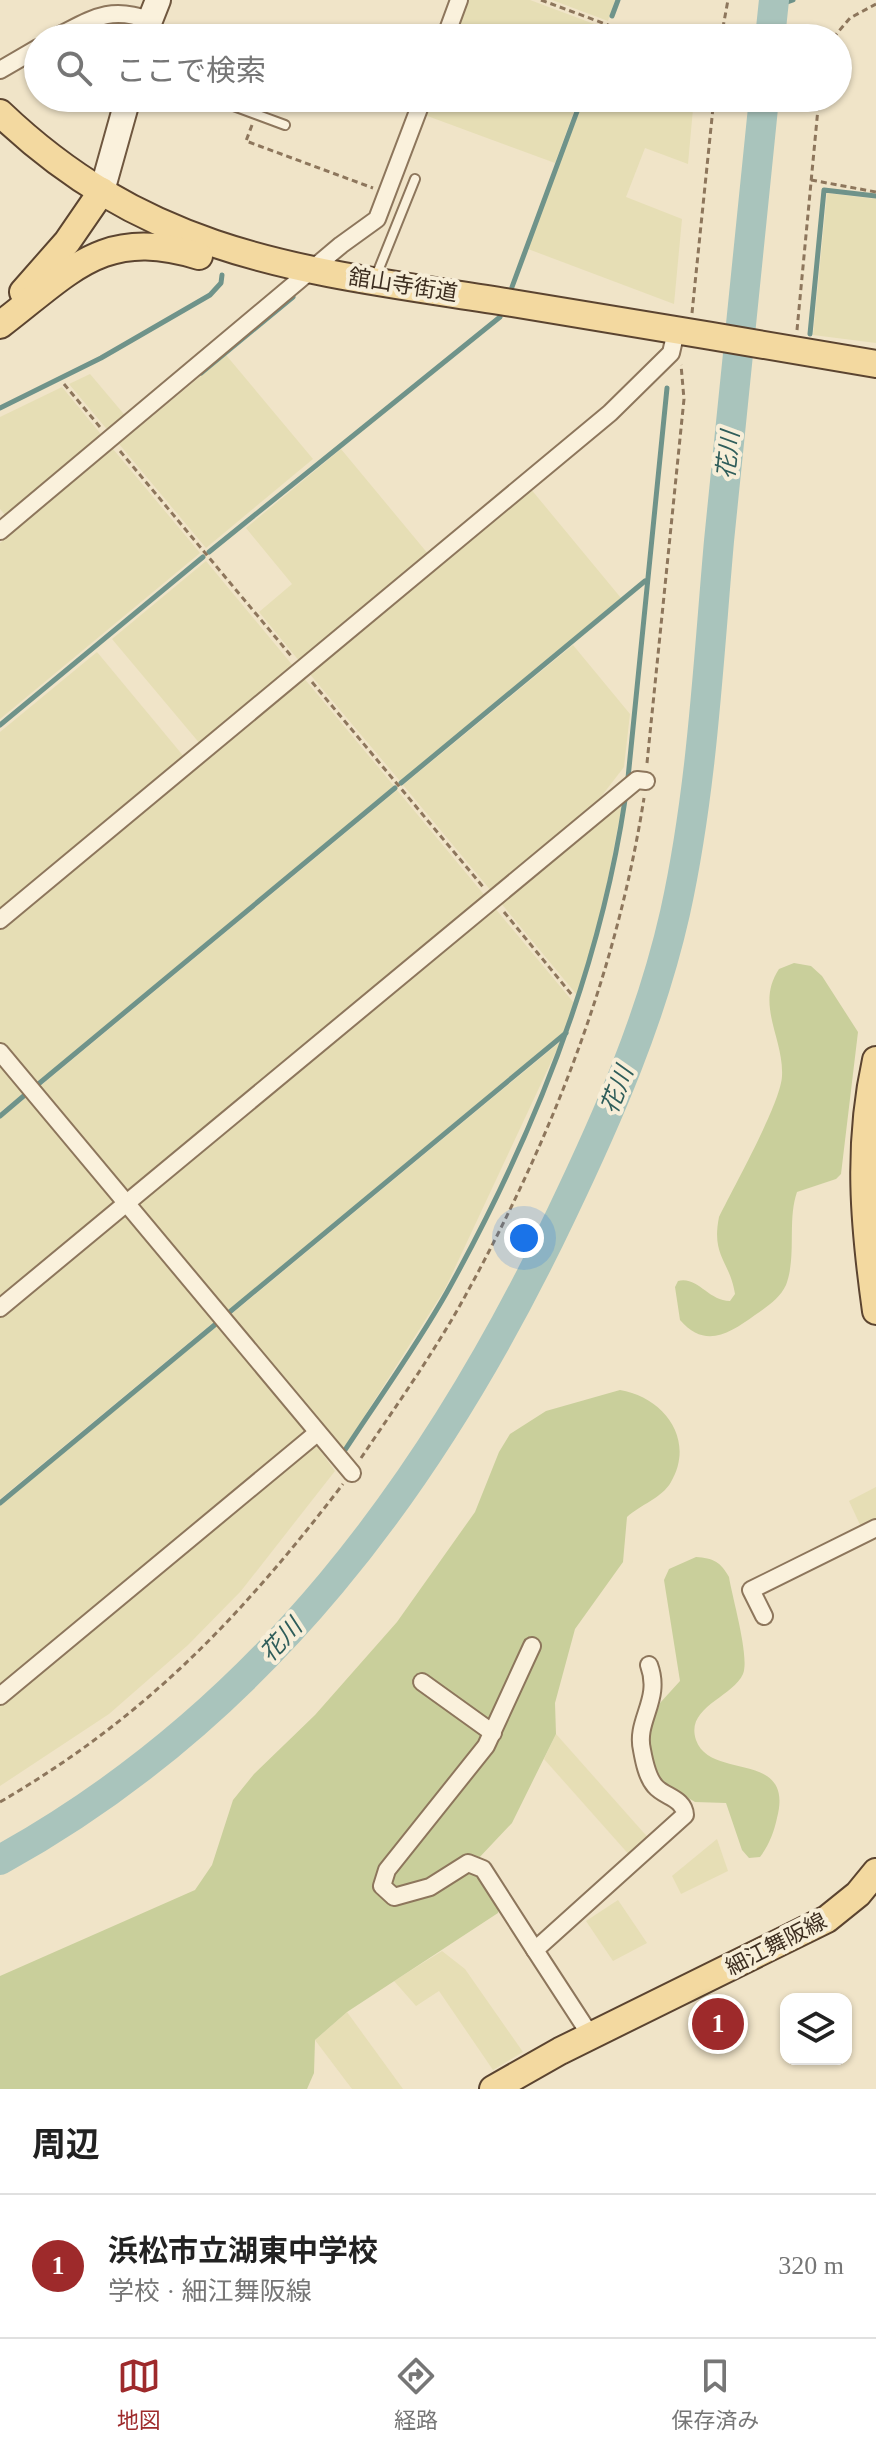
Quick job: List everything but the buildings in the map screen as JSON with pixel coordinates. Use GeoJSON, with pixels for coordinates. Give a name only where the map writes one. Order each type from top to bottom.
{"type":"FeatureCollection","features":[{"type":"Feature","properties":{"kind":"main road"},"geometry":{"type":"LineString","coordinates":[[0,317],[67,242],[102,191],[124,112]]}},
{"type":"Feature","properties":{"kind":"main road"},"geometry":{"type":"LineString","coordinates":[[0,113],[54,158],[102,191]]}},
{"type":"Feature","properties":{"kind":"main road","name":"舘山寺街道"},"geometry":{"type":"LineString","coordinates":[[102,191],[147,218],[206,243],[313,270],[682,337],[876,364]]}},
{"type":"Feature","properties":{"kind":"main road"},"geometry":{"type":"LineString","coordinates":[[0,325],[85,261],[124,246],[165,246],[264,272],[313,270]]}},
{"type":"Feature","properties":{"kind":"main road"},"geometry":{"type":"LineString","coordinates":[[876,1060],[865,1121],[862,1191],[876,1311]]}},
{"type":"Feature","properties":{"kind":"main road","name":"細江舞阪線"},"geometry":{"type":"LineString","coordinates":[[493,2089],[591,2036],[827,1919],[858,1894],[876,1872]]}},
{"type":"Feature","properties":{"kind":"street"},"geometry":{"type":"LineString","coordinates":[[450,24],[459,0]]}},
{"type":"Feature","properties":{"kind":"street"},"geometry":{"type":"LineString","coordinates":[[85,24],[111,12],[122,11],[150,19]]}},
{"type":"Feature","properties":{"kind":"street"},"geometry":{"type":"LineString","coordinates":[[0,70],[24,56]]}},
{"type":"Feature","properties":{"kind":"street"},"geometry":{"type":"LineString","coordinates":[[0,531],[377,219],[418,112]]}},
{"type":"Feature","properties":{"kind":"street"},"geometry":{"type":"LineString","coordinates":[[0,920],[610,413],[682,337]]}},
{"type":"Feature","properties":{"kind":"street"},"geometry":{"type":"LineString","coordinates":[[0,1308],[637,780],[646,781]]}},
{"type":"Feature","properties":{"kind":"street"},"geometry":{"type":"LineString","coordinates":[[0,1052],[352,1473]]}},
{"type":"Feature","properties":{"kind":"street"},"geometry":{"type":"LineString","coordinates":[[0,1696],[317,1433]]}},
{"type":"Feature","properties":{"kind":"street"},"geometry":{"type":"LineString","coordinates":[[764,1616],[751,1590],[876,1528]]}},
{"type":"Feature","properties":{"kind":"street"},"geometry":{"type":"LineString","coordinates":[[532,1646],[493,1733],[463,1778],[387,1870],[382,1886],[394,1897],[403,1896],[430,1887],[468,1863],[483,1869],[591,2036]]}},
{"type":"Feature","properties":{"kind":"street"},"geometry":{"type":"LineString","coordinates":[[535,1950],[685,1815],[680,1803],[653,1784],[642,1752],[642,1736],[655,1686],[649,1665]]}},
{"type":"Feature","properties":{"kind":"street"},"geometry":{"type":"LineString","coordinates":[[422,1682],[493,1733]]}},
{"type":"Feature","properties":{"kind":"lane"},"geometry":{"type":"LineString","coordinates":[[248,112],[285,125]]}},
{"type":"Feature","properties":{"kind":"lane"},"geometry":{"type":"LineString","coordinates":[[375,281],[415,179]]}},
{"type":"Feature","properties":{"kind":"path"},"geometry":{"type":"LineString","coordinates":[[541,0],[605,24]]}},
{"type":"Feature","properties":{"kind":"path"},"geometry":{"type":"LineString","coordinates":[[724,24],[728,0]]}},
{"type":"Feature","properties":{"kind":"path"},"geometry":{"type":"LineString","coordinates":[[845,24],[876,4]]}},
{"type":"Feature","properties":{"kind":"path"},"geometry":{"type":"LineString","coordinates":[[0,1802],[117,1724],[197,1655],[259,1590],[352,1473],[464,1299],[562,1094],[595,1006],[622,915],[646,781],[684,399],[682,337],[712,112]]}},
{"type":"Feature","properties":{"kind":"path"},"geometry":{"type":"LineString","coordinates":[[792,350],[818,112]]}},
{"type":"Feature","properties":{"kind":"path"},"geometry":{"type":"LineString","coordinates":[[256,115],[246,141],[382,192]]}},
{"type":"Feature","properties":{"kind":"path"},"geometry":{"type":"LineString","coordinates":[[811,180],[876,192]]}},
{"type":"Feature","properties":{"kind":"path"},"geometry":{"type":"LineString","coordinates":[[64,384],[572,995]]}},
{"type":"Feature","properties":{"kind":"shaded area"},"geometry":{"type":"Polygon","coordinates":[[[464,0],[530,0],[594,24],[455,24],[464,0]]]}},
{"type":"Feature","properties":{"kind":"shaded area"},"geometry":{"type":"Polygon","coordinates":[[[552,0],[615,0],[608,21],[552,0]]]}},
{"type":"Feature","properties":{"kind":"shaded area"},"geometry":{"type":"Polygon","coordinates":[[[423,112],[574,112],[555,163],[423,112]]]}},
{"type":"Feature","properties":{"kind":"shaded area"},"geometry":{"type":"Polygon","coordinates":[[[579,112],[693,112],[688,164],[645,148],[626,197],[682,219],[674,304],[528,249],[579,112]]]}},
{"type":"Feature","properties":{"kind":"shaded area"},"geometry":{"type":"Polygon","coordinates":[[[827,193],[876,199],[876,343],[813,335],[827,193]]]}},
{"type":"Feature","properties":{"kind":"shaded area"},"geometry":{"type":"Polygon","coordinates":[[[226,355],[313,459],[206,548],[119,444],[226,355]]]}},
{"type":"Feature","properties":{"kind":"shaded area"},"geometry":{"type":"Polygon","coordinates":[[[90,374],[128,419],[110,433],[69,384],[90,374]]]}},
{"type":"Feature","properties":{"kind":"shaded area"},"geometry":{"type":"Polygon","coordinates":[[[62,387],[104,438],[8,518],[0,509],[0,417],[62,387]]]}},
{"type":"Feature","properties":{"kind":"shaded area"},"geometry":{"type":"Polygon","coordinates":[[[113,449],[200,553],[0,719],[0,543],[113,449]]]}},
{"type":"Feature","properties":{"kind":"shaded area"},"geometry":{"type":"Polygon","coordinates":[[[341,449],[429,555],[300,662],[259,612],[292,584],[246,528],[341,449]]]}},
{"type":"Feature","properties":{"kind":"shaded area"},"geometry":{"type":"Polygon","coordinates":[[[530,488],[621,598],[400,781],[308,672],[530,488]]]}},
{"type":"Feature","properties":{"kind":"shaded area"},"geometry":{"type":"Polygon","coordinates":[[[206,561],[294,667],[201,745],[112,639],[206,561]]]}},
{"type":"Feature","properties":{"kind":"shaded area"},"geometry":{"type":"Polygon","coordinates":[[[573,645],[630,714],[624,767],[590,811],[492,892],[403,785],[573,645]]]}},
{"type":"Feature","properties":{"kind":"shaded area"},"geometry":{"type":"Polygon","coordinates":[[[97,652],[185,758],[0,912],[0,732],[97,652]]]}},
{"type":"Feature","properties":{"kind":"shaded area"},"geometry":{"type":"Polygon","coordinates":[[[303,677],[394,786],[35,1084],[0,1042],[0,928],[303,677]]]}},
{"type":"Feature","properties":{"kind":"shaded area"},"geometry":{"type":"Polygon","coordinates":[[[397,790],[486,897],[127,1195],[38,1088],[397,790]]]}},
{"type":"Feature","properties":{"kind":"shaded area"},"geometry":{"type":"Polygon","coordinates":[[[623,800],[602,910],[577,995],[500,902],[623,800]]]}},
{"type":"Feature","properties":{"kind":"shaded area"},"geometry":{"type":"Polygon","coordinates":[[[494,907],[574,1003],[565,1031],[225,1313],[135,1205],[494,907]]]}},
{"type":"Feature","properties":{"kind":"shaded area"},"geometry":{"type":"Polygon","coordinates":[[[561,1041],[445,1289],[343,1450],[228,1317],[561,1041]]]}},
{"type":"Feature","properties":{"kind":"shaded area"},"geometry":{"type":"Polygon","coordinates":[[[0,1062],[25,1092],[0,1112],[0,1062]]]}},
{"type":"Feature","properties":{"kind":"shaded area"},"geometry":{"type":"Polygon","coordinates":[[[28,1096],[117,1203],[0,1300],[0,1119],[28,1096]]]}},
{"type":"Feature","properties":{"kind":"shaded area"},"geometry":{"type":"Polygon","coordinates":[[[125,1213],[215,1321],[0,1499],[0,1317],[125,1213]]]}},
{"type":"Feature","properties":{"kind":"shaded area"},"geometry":{"type":"Polygon","coordinates":[[[218,1325],[308,1434],[0,1689],[0,1506],[218,1325]]]}},
{"type":"Feature","properties":{"kind":"shaded area"},"geometry":{"type":"Polygon","coordinates":[[[314,1442],[335,1471],[241,1591],[188,1645],[109,1714],[0,1786],[0,1703],[314,1442]]]}},
{"type":"Feature","properties":{"kind":"shaded area"},"geometry":{"type":"Polygon","coordinates":[[[876,1487],[876,1522],[862,1529],[849,1501],[876,1487]]]}},
{"type":"Feature","properties":{"kind":"shaded area"},"geometry":{"type":"Polygon","coordinates":[[[556,1734],[651,1841],[632,1858],[544,1759],[556,1734]]]}},
{"type":"Feature","properties":{"kind":"shaded area"},"geometry":{"type":"Polygon","coordinates":[[[717,1839],[728,1871],[681,1894],[672,1876],[717,1839]]]}},
{"type":"Feature","properties":{"kind":"shaded area"},"geometry":{"type":"Polygon","coordinates":[[[618,1900],[647,1943],[613,1961],[586,1921],[618,1900]]]}},
{"type":"Feature","properties":{"kind":"shaded area"},"geometry":{"type":"Polygon","coordinates":[[[442,1951],[465,1969],[523,2052],[493,2070],[439,1991],[416,2006],[394,1981],[442,1951]]]}},
{"type":"Feature","properties":{"kind":"shaded area"},"geometry":{"type":"Polygon","coordinates":[[[347,2012],[403,2089],[352,2089],[315,2040],[347,2012]]]}},
{"type":"Feature","properties":{"kind":"green space"},"geometry":{"type":"Polygon","coordinates":[[[794,963],[811,966],[822,976],[858,1032],[841,1174],[836,1179],[797,1192],[789,1274],[777,1298],[726,1333],[717,1336],[699,1334],[680,1320],[675,1287],[678,1281],[685,1280],[722,1300],[730,1301],[735,1294],[717,1241],[719,1217],[780,1089],[781,1062],[770,996],[772,982],[779,969],[794,963]]]}},
{"type":"Feature","properties":{"kind":"green space"},"geometry":{"type":"Polygon","coordinates":[[[620,1390],[650,1401],[671,1422],[680,1450],[678,1466],[667,1488],[627,1517],[623,1562],[575,1629],[555,1703],[556,1734],[512,1823],[477,1860],[499,1907],[498,1913],[347,2012],[315,2040],[314,2073],[307,2089],[0,2089],[0,1976],[195,1890],[212,1865],[233,1800],[254,1774],[315,1715],[397,1622],[475,1512],[499,1452],[510,1434],[546,1411],[620,1390]]]}},
{"type":"Feature","properties":{"kind":"green space"},"geometry":{"type":"Polygon","coordinates":[[[696,1557],[716,1562],[729,1577],[745,1666],[737,1682],[697,1719],[694,1729],[696,1740],[704,1752],[717,1760],[748,1768],[774,1782],[779,1797],[777,1818],[771,1838],[760,1857],[749,1858],[742,1850],[726,1803],[695,1802],[658,1780],[648,1750],[648,1737],[660,1703],[680,1681],[664,1580],[669,1569],[696,1557]]]}},
{"type":"Feature","properties":{"kind":"waterway"},"geometry":{"type":"LineString","coordinates":[[612,16],[618,0]]}},
{"type":"Feature","properties":{"kind":"waterway","name":"花川"},"geometry":{"type":"LineString","coordinates":[[771,24],[774,0]]}},
{"type":"Feature","properties":{"kind":"waterway"},"geometry":{"type":"LineString","coordinates":[[773,7],[793,0]]}},
{"type":"Feature","properties":{"kind":"waterway"},"geometry":{"type":"LineString","coordinates":[[512,287],[577,112]]}},
{"type":"Feature","properties":{"kind":"waterway","name":"花川"},"geometry":{"type":"LineString","coordinates":[[0,1860],[94,1802],[180,1736],[259,1663],[331,1583],[397,1498],[457,1408],[511,1313],[595,1141],[654,991],[675,913],[692,821],[763,112]]}},
{"type":"Feature","properties":{"kind":"waterway"},"geometry":{"type":"LineString","coordinates":[[810,334],[824,190],[876,196]]}},
{"type":"Feature","properties":{"kind":"waterway"},"geometry":{"type":"LineString","coordinates":[[0,408],[101,358],[210,295],[221,283],[222,275]]}},
{"type":"Feature","properties":{"kind":"waterway"},"geometry":{"type":"LineString","coordinates":[[201,373],[293,297]]}},
{"type":"Feature","properties":{"kind":"waterway"},"geometry":{"type":"LineString","coordinates":[[209,552],[500,317]]}},
{"type":"Feature","properties":{"kind":"waterway"},"geometry":{"type":"LineString","coordinates":[[628,778],[667,388]]}},
{"type":"Feature","properties":{"kind":"waterway"},"geometry":{"type":"LineString","coordinates":[[0,725],[203,557]]}},
{"type":"Feature","properties":{"kind":"waterway"},"geometry":{"type":"LineString","coordinates":[[401,783],[645,581]]}},
{"type":"Feature","properties":{"kind":"waterway"},"geometry":{"type":"LineString","coordinates":[[36,1086],[395,788]]}},
{"type":"Feature","properties":{"kind":"waterway"},"geometry":{"type":"LineString","coordinates":[[345,1450],[447,1292],[534,1115],[580,992],[598,929],[625,800]]}},
{"type":"Feature","properties":{"kind":"waterway"},"geometry":{"type":"LineString","coordinates":[[226,1315],[566,1033]]}},
{"type":"Feature","properties":{"kind":"waterway"},"geometry":{"type":"LineString","coordinates":[[0,1116],[26,1094]]}},
{"type":"Feature","properties":{"kind":"waterway"},"geometry":{"type":"LineString","coordinates":[[0,1503],[217,1323]]}},
{"type":"Feature","properties":{"kind":"place","name":"浜松市立湖東中学校"},"geometry":{"type":"Point","coordinates":[718,2024]}}]}
